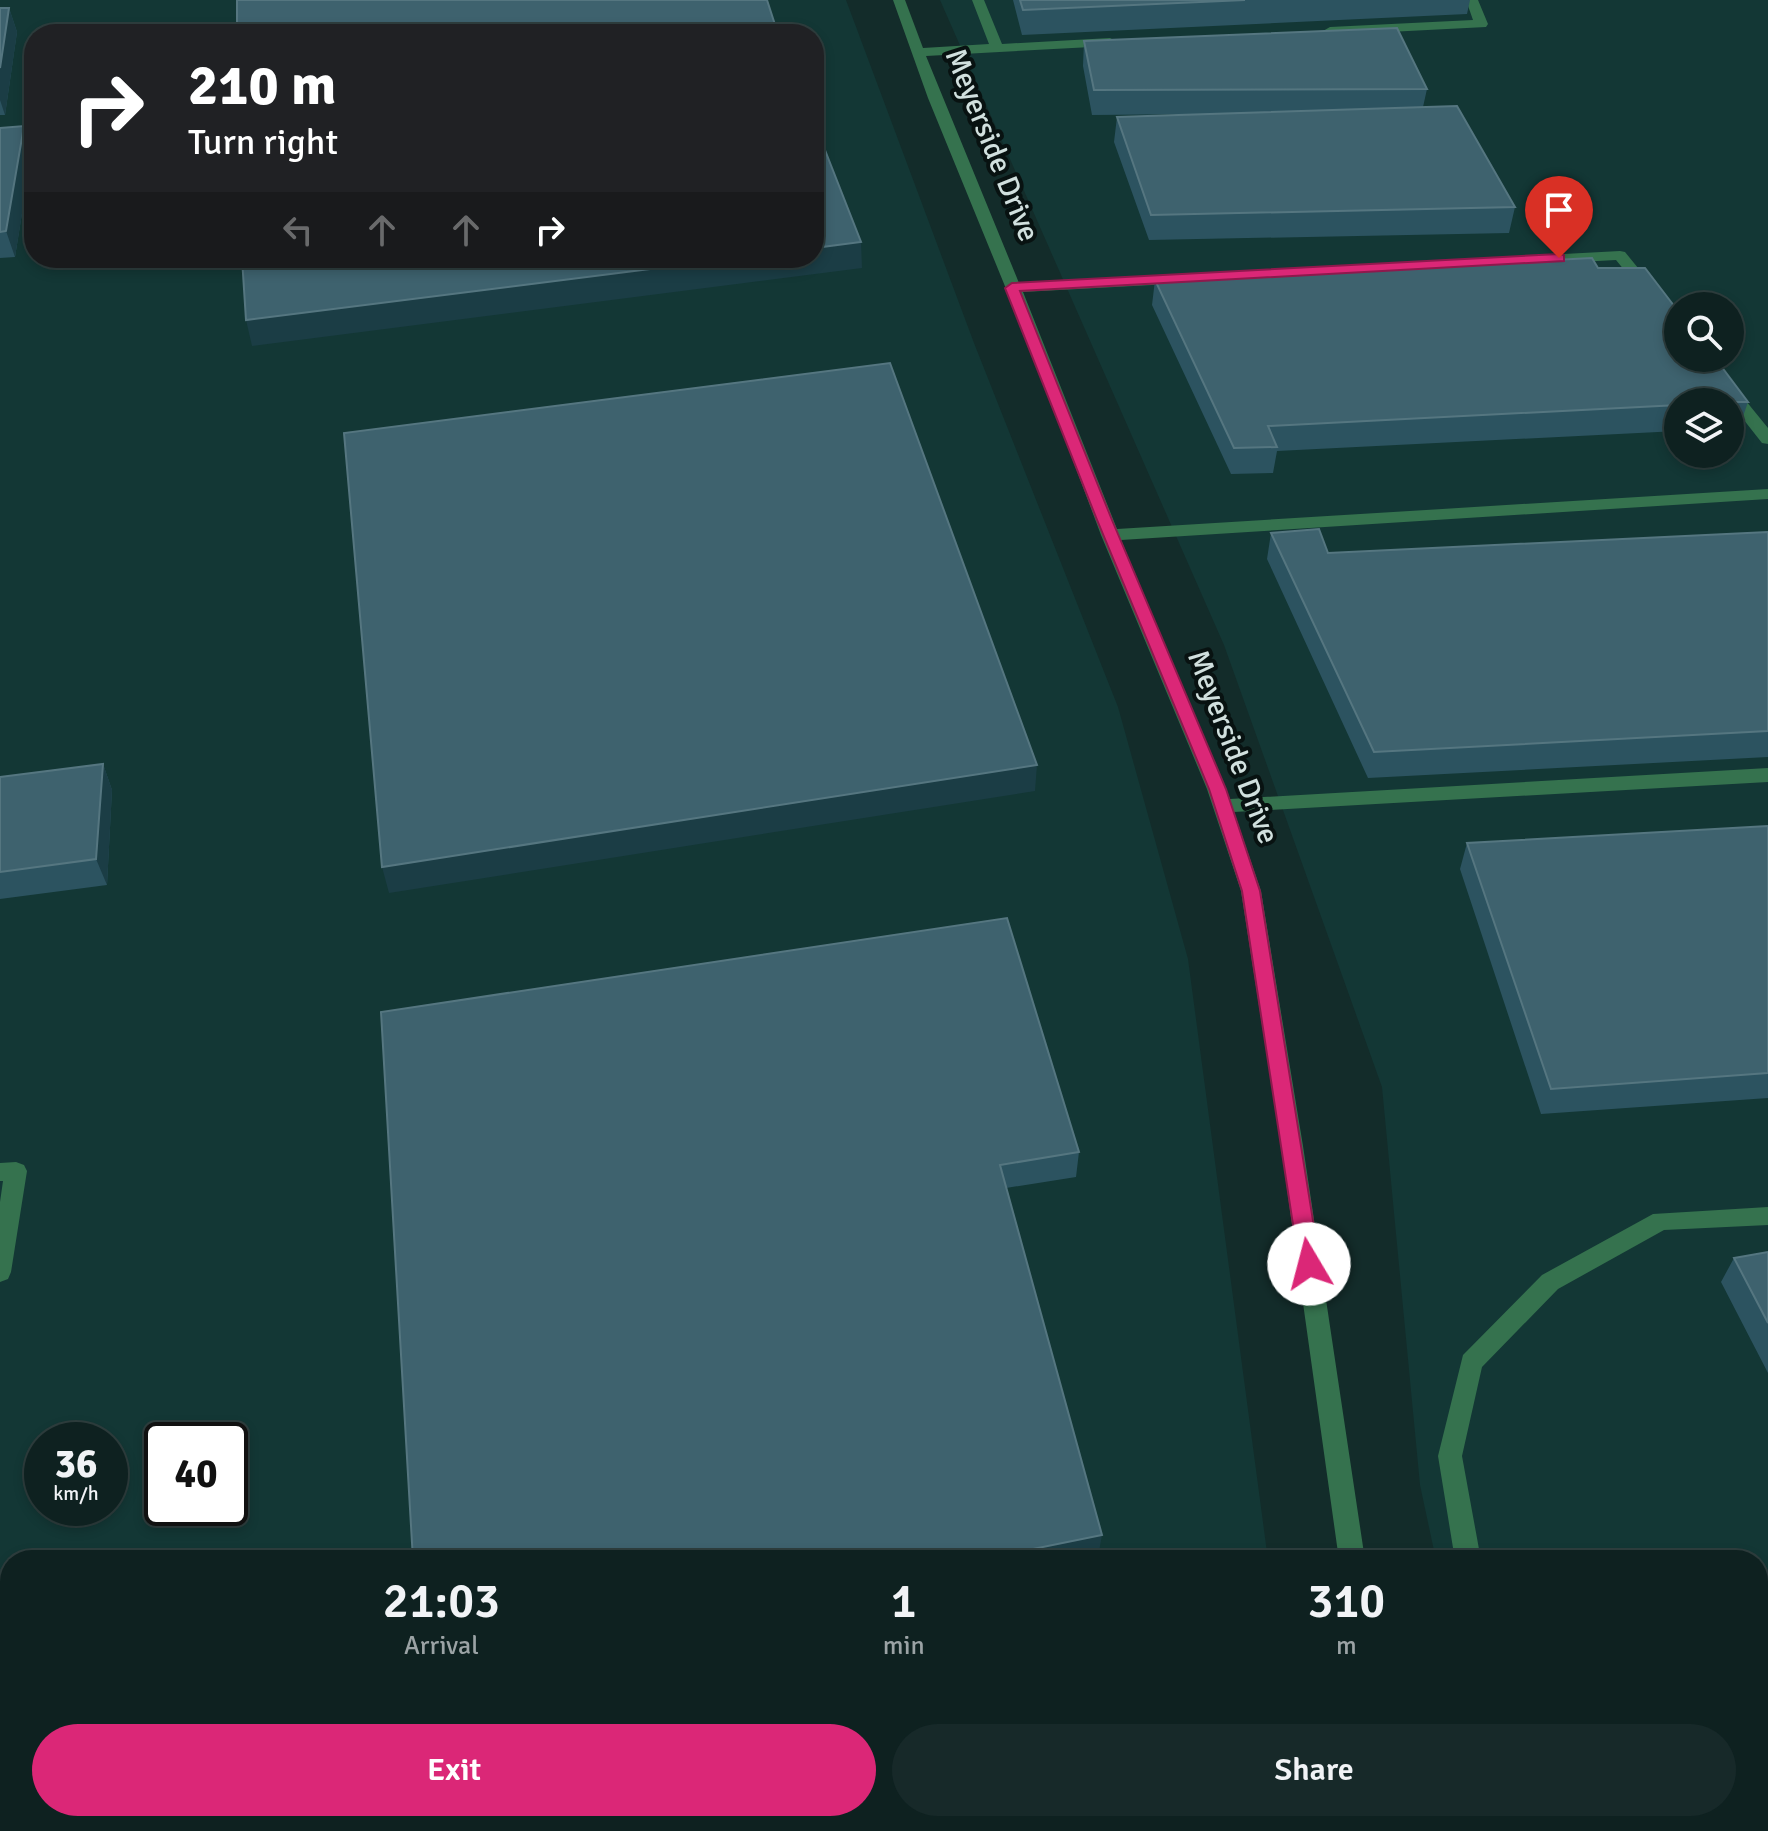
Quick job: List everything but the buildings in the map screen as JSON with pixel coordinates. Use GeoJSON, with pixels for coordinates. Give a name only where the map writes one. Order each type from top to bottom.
{"type":"FeatureCollection","features":[{"type":"Feature","properties":{"kind":"street","name":"Meyerside Drive"},"geometry":{"type":"LineString","coordinates":[[899,0],[1110,535],[1224,806],[1253,906],[1292,1146],[1351,1550]]}},
{"type":"Feature","properties":{"kind":"street"},"geometry":{"type":"LineString","coordinates":[[978,0],[997,48]]}},
{"type":"Feature","properties":{"kind":"street"},"geometry":{"type":"LineString","coordinates":[[1309,32],[1481,24],[1472,0]]}},
{"type":"Feature","properties":{"kind":"street"},"geometry":{"type":"LineString","coordinates":[[918,52],[1121,42]]}},
{"type":"Feature","properties":{"kind":"street"},"geometry":{"type":"LineString","coordinates":[[1012,288],[1620,255],[1664,310]]}},
{"type":"Feature","properties":{"kind":"street"},"geometry":{"type":"LineString","coordinates":[[1714,372],[1768,439]]}},
{"type":"Feature","properties":{"kind":"street"},"geometry":{"type":"LineString","coordinates":[[1110,535],[1768,494]]}},
{"type":"Feature","properties":{"kind":"street"},"geometry":{"type":"LineString","coordinates":[[1224,806],[1768,775]]}},
{"type":"Feature","properties":{"kind":"street"},"geometry":{"type":"LineString","coordinates":[[0,1172],[16,1171],[0,1272]]}},
{"type":"Feature","properties":{"kind":"street"},"geometry":{"type":"LineString","coordinates":[[1466,1550],[1450,1456],[1471,1362],[1550,1282],[1661,1221],[1768,1216]]}},
{"type":"Feature","properties":{"kind":"shaded area"},"geometry":{"type":"Polygon","coordinates":[[[0,0],[846,0],[974,343],[1118,707],[1188,959],[1267,1550],[0,1550],[0,0]]]}},
{"type":"Feature","properties":{"kind":"shaded area"},"geometry":{"type":"Polygon","coordinates":[[[940,0],[1768,0],[1768,1550],[1434,1550],[1420,1485],[1382,1087],[1224,645],[940,0]]]}},
{"type":"Feature","properties":{"kind":"route"},"geometry":{"type":"LineString","coordinates":[[1309,1264],[1251,891],[1224,806],[1104,520],[1044,362],[1012,288],[1559,258]]}}]}
